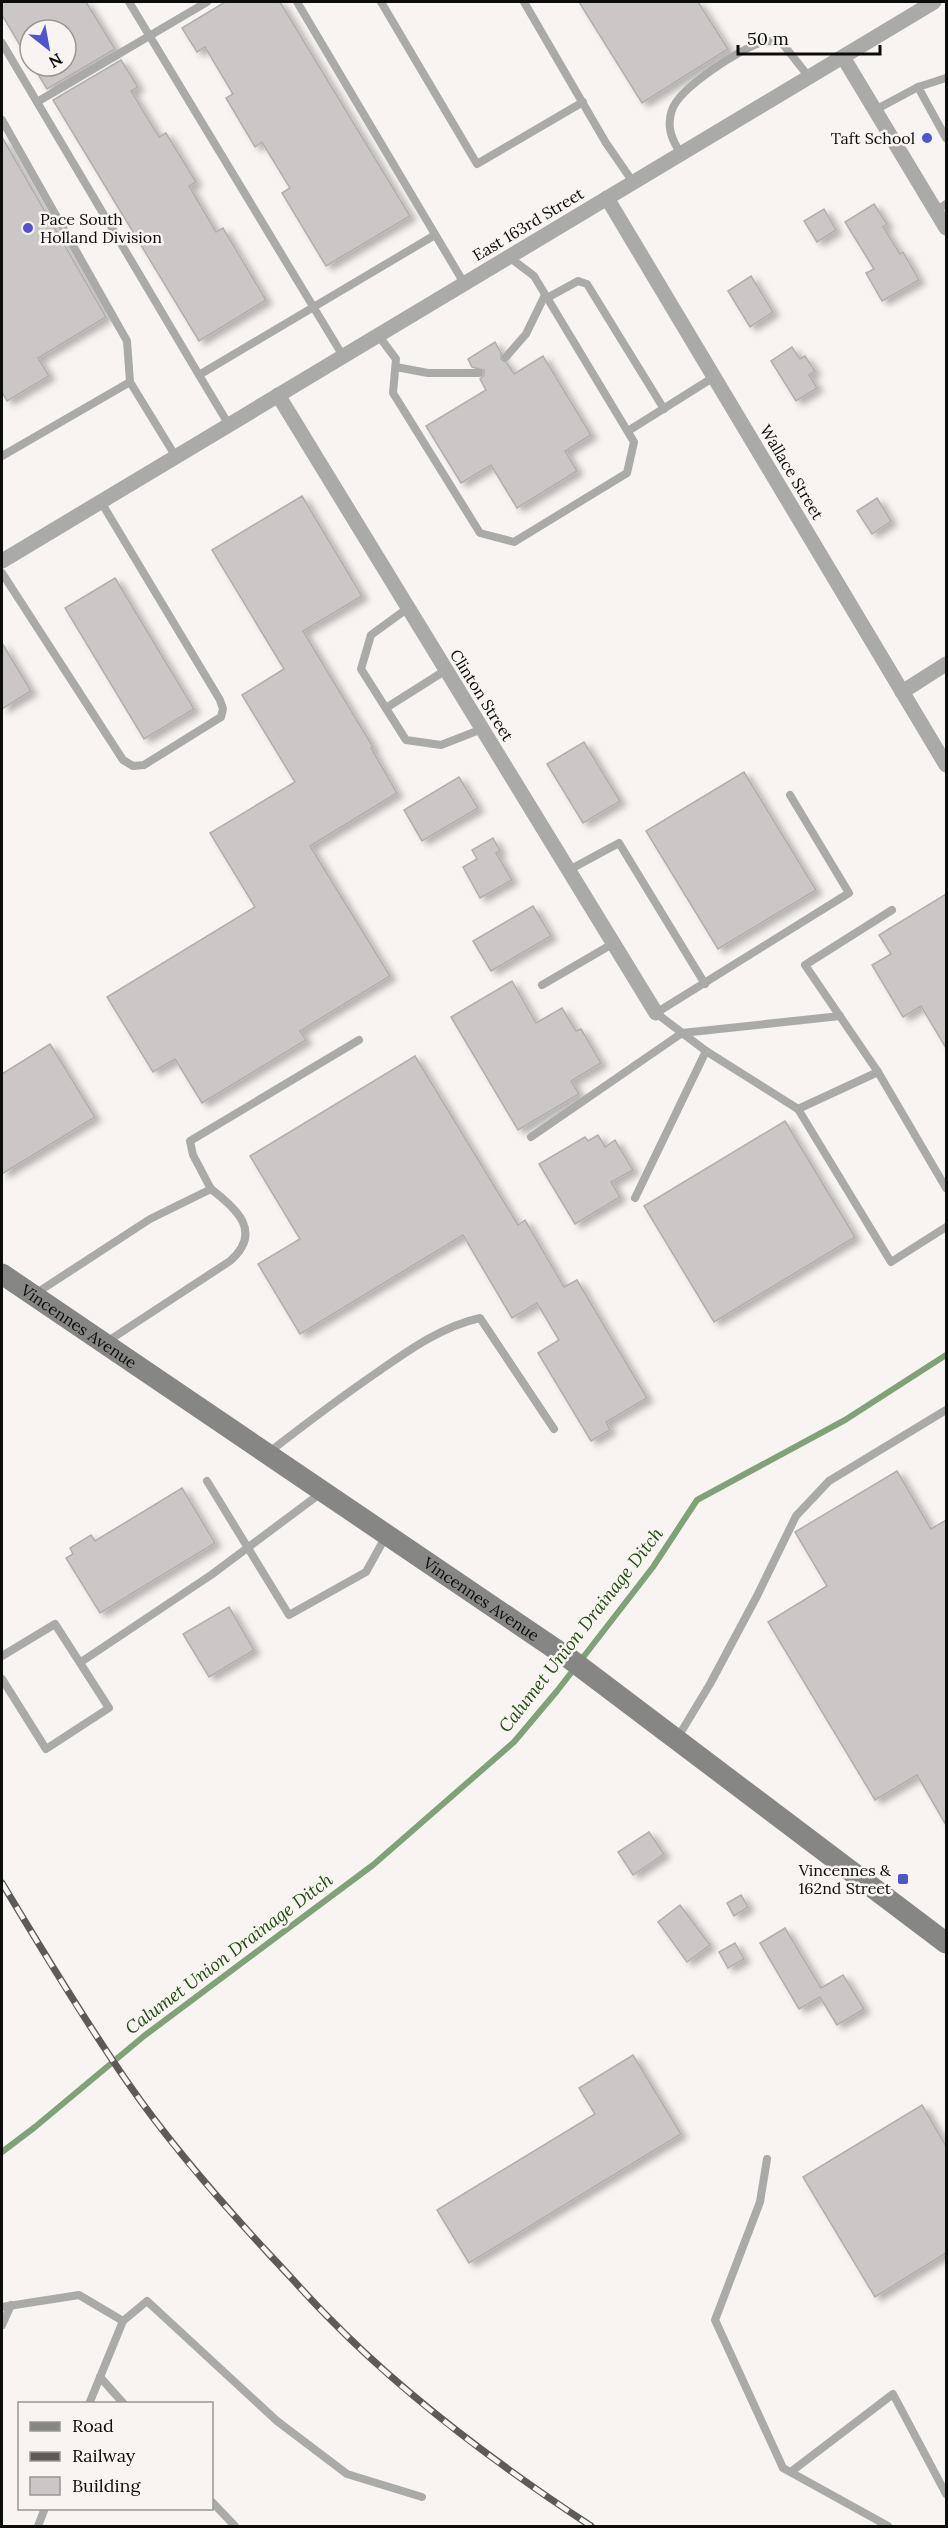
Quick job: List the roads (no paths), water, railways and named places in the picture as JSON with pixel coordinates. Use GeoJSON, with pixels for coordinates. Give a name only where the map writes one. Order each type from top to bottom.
{"type":"FeatureCollection","features":[{"type":"Feature","properties":{"kind":"street","name":"East 163rd Street"},"geometry":{"type":"LineString","coordinates":[[2,561],[934,2]]}},
{"type":"Feature","properties":{"kind":"street"},"geometry":{"type":"LineString","coordinates":[[843,57],[875,110],[941,208],[946,228]]}},
{"type":"Feature","properties":{"kind":"street","name":"Wallace Street"},"geometry":{"type":"LineString","coordinates":[[607,198],[946,765]]}},
{"type":"Feature","properties":{"kind":"street","name":"Clinton Street"},"geometry":{"type":"LineString","coordinates":[[278,395],[656,1013]]}},
{"type":"Feature","properties":{"kind":"street"},"geometry":{"type":"LineString","coordinates":[[902,692],[946,664]]}},
{"type":"Feature","properties":{"kind":"street","name":"Vincennes Avenue"},"geometry":{"type":"LineString","coordinates":[[2,1274],[590,1673],[946,1943]]}},
{"type":"Feature","properties":{"kind":"lane"},"geometry":{"type":"LineString","coordinates":[[129,2],[343,356]]}},
{"type":"Feature","properties":{"kind":"lane"},"geometry":{"type":"LineString","coordinates":[[37,102],[207,2]]}},
{"type":"Feature","properties":{"kind":"lane"},"geometry":{"type":"LineString","coordinates":[[297,2],[464,283]]}},
{"type":"Feature","properties":{"kind":"lane"},"geometry":{"type":"LineString","coordinates":[[381,2],[477,164],[583,102]]}},
{"type":"Feature","properties":{"kind":"lane"},"geometry":{"type":"LineString","coordinates":[[524,2],[633,182]]}},
{"type":"Feature","properties":{"kind":"lane"},"geometry":{"type":"LineString","coordinates":[[681,153],[670,136],[672,110],[686,88],[731,58],[764,41],[782,43],[808,77]]}},
{"type":"Feature","properties":{"kind":"lane"},"geometry":{"type":"LineString","coordinates":[[2,43],[229,425]]}},
{"type":"Feature","properties":{"kind":"lane"},"geometry":{"type":"LineString","coordinates":[[875,110],[918,87],[946,78]]}},
{"type":"Feature","properties":{"kind":"lane"},"geometry":{"type":"LineString","coordinates":[[918,87],[946,138]]}},
{"type":"Feature","properties":{"kind":"lane"},"geometry":{"type":"LineString","coordinates":[[2,119],[127,341],[130,382],[176,457]]}},
{"type":"Feature","properties":{"kind":"lane"},"geometry":{"type":"LineString","coordinates":[[199,375],[435,235]]}},
{"type":"Feature","properties":{"kind":"lane"},"geometry":{"type":"LineString","coordinates":[[378,335],[396,358],[393,393],[480,533],[514,542],[627,473],[634,442],[534,276],[509,256]]}},
{"type":"Feature","properties":{"kind":"lane"},"geometry":{"type":"LineString","coordinates":[[506,357],[526,334],[546,296],[578,281],[587,284],[664,409]]}},
{"type":"Feature","properties":{"kind":"lane"},"geometry":{"type":"LineString","coordinates":[[396,367],[428,373],[479,373]]}},
{"type":"Feature","properties":{"kind":"lane"},"geometry":{"type":"LineString","coordinates":[[628,431],[714,377]]}},
{"type":"Feature","properties":{"kind":"lane"},"geometry":{"type":"LineString","coordinates":[[2,456],[130,382]]}},
{"type":"Feature","properties":{"kind":"lane"},"geometry":{"type":"LineString","coordinates":[[2,573],[123,760],[133,766],[144,765],[221,717],[223,709],[220,700],[101,502]]}},
{"type":"Feature","properties":{"kind":"lane"},"geometry":{"type":"LineString","coordinates":[[408,608],[370,634],[361,669],[406,740],[441,745],[482,729]]}},
{"type":"Feature","properties":{"kind":"lane"},"geometry":{"type":"LineString","coordinates":[[386,708],[446,669]]}},
{"type":"Feature","properties":{"kind":"lane"},"geometry":{"type":"LineString","coordinates":[[790,795],[849,893],[656,1013],[706,1051],[798,1109],[891,1262],[946,1227]]}},
{"type":"Feature","properties":{"kind":"lane"},"geometry":{"type":"LineString","coordinates":[[569,870],[619,843],[705,984]]}},
{"type":"Feature","properties":{"kind":"lane"},"geometry":{"type":"LineString","coordinates":[[892,910],[805,965],[878,1072],[946,1188]]}},
{"type":"Feature","properties":{"kind":"lane"},"geometry":{"type":"LineString","coordinates":[[542,985],[614,944]]}},
{"type":"Feature","properties":{"kind":"lane"},"geometry":{"type":"LineString","coordinates":[[531,1137],[682,1033],[840,1016]]}},
{"type":"Feature","properties":{"kind":"lane"},"geometry":{"type":"LineString","coordinates":[[104,1343],[230,1261],[242,1250],[247,1239],[236,1211],[211,1189],[193,1155],[190,1142],[358,1040]]}},
{"type":"Feature","properties":{"kind":"lane"},"geometry":{"type":"LineString","coordinates":[[635,1198],[706,1051]]}},
{"type":"Feature","properties":{"kind":"lane"},"geometry":{"type":"LineString","coordinates":[[798,1109],[878,1072]]}},
{"type":"Feature","properties":{"kind":"lane"},"geometry":{"type":"LineString","coordinates":[[33,1295],[150,1219],[211,1189]]}},
{"type":"Feature","properties":{"kind":"lane"},"geometry":{"type":"LineString","coordinates":[[267,1454],[328,1406],[423,1342],[466,1321],[480,1318],[554,1429]]}},
{"type":"Feature","properties":{"kind":"lane"},"geometry":{"type":"LineString","coordinates":[[676,1739],[710,1684],[758,1596],[796,1516],[829,1481],[946,1410]]}},
{"type":"Feature","properties":{"kind":"lane"},"geometry":{"type":"LineString","coordinates":[[207,1480],[289,1615],[366,1572],[387,1535]]}},
{"type":"Feature","properties":{"kind":"lane"},"geometry":{"type":"LineString","coordinates":[[81,1662],[249,1549],[322,1492]]}},
{"type":"Feature","properties":{"kind":"lane"},"geometry":{"type":"LineString","coordinates":[[2,1656],[55,1624],[109,1708],[46,1749],[2,1679]]}},
{"type":"Feature","properties":{"kind":"lane"},"geometry":{"type":"LineString","coordinates":[[767,2159],[760,2202],[715,2320],[783,2468],[888,2526]]}},
{"type":"Feature","properties":{"kind":"lane"},"geometry":{"type":"LineString","coordinates":[[2,2307],[80,2295],[123,2321]]}},
{"type":"Feature","properties":{"kind":"lane"},"geometry":{"type":"LineString","coordinates":[[89,2402],[123,2321],[147,2301],[277,2421],[347,2474],[422,2497]]}},
{"type":"Feature","properties":{"kind":"lane"},"geometry":{"type":"LineString","coordinates":[[2,2325],[11,2305]]}},
{"type":"Feature","properties":{"kind":"lane"},"geometry":{"type":"LineString","coordinates":[[100,2377],[123,2402]]}},
{"type":"Feature","properties":{"kind":"lane"},"geometry":{"type":"LineString","coordinates":[[792,2471],[893,2394],[946,2494]]}},
{"type":"Feature","properties":{"kind":"lane"},"geometry":{"type":"LineString","coordinates":[[213,2503],[236,2526]]}},
{"type":"Feature","properties":{"kind":"lane"},"geometry":{"type":"LineString","coordinates":[[38,2526],[44,2510]]}},
{"type":"Feature","properties":{"kind":"waterway","name":"Calumet Union Drainage Ditch"},"geometry":{"type":"LineString","coordinates":[[2,2152],[144,2036],[373,1865],[514,1742],[557,1691],[653,1567],[697,1500],[845,1420],[946,1355]]}},
{"type":"Feature","properties":{"kind":"railway"},"geometry":{"type":"LineString","coordinates":[[2,1883],[79,2009],[144,2106],[178,2150],[250,2234],[321,2309],[389,2375],[487,2454],[591,2526]]}},
{"type":"Feature","properties":{"kind":"place","name":"Taft School"},"geometry":{"type":"Point","coordinates":[927,138]}},
{"type":"Feature","properties":{"kind":"place","name":"Pace South Holland Division"},"geometry":{"type":"Point","coordinates":[28,228]}},
{"type":"Feature","properties":{"kind":"place","name":"Vincennes & 162nd Street"},"geometry":{"type":"Point","coordinates":[903,1879]}}]}
